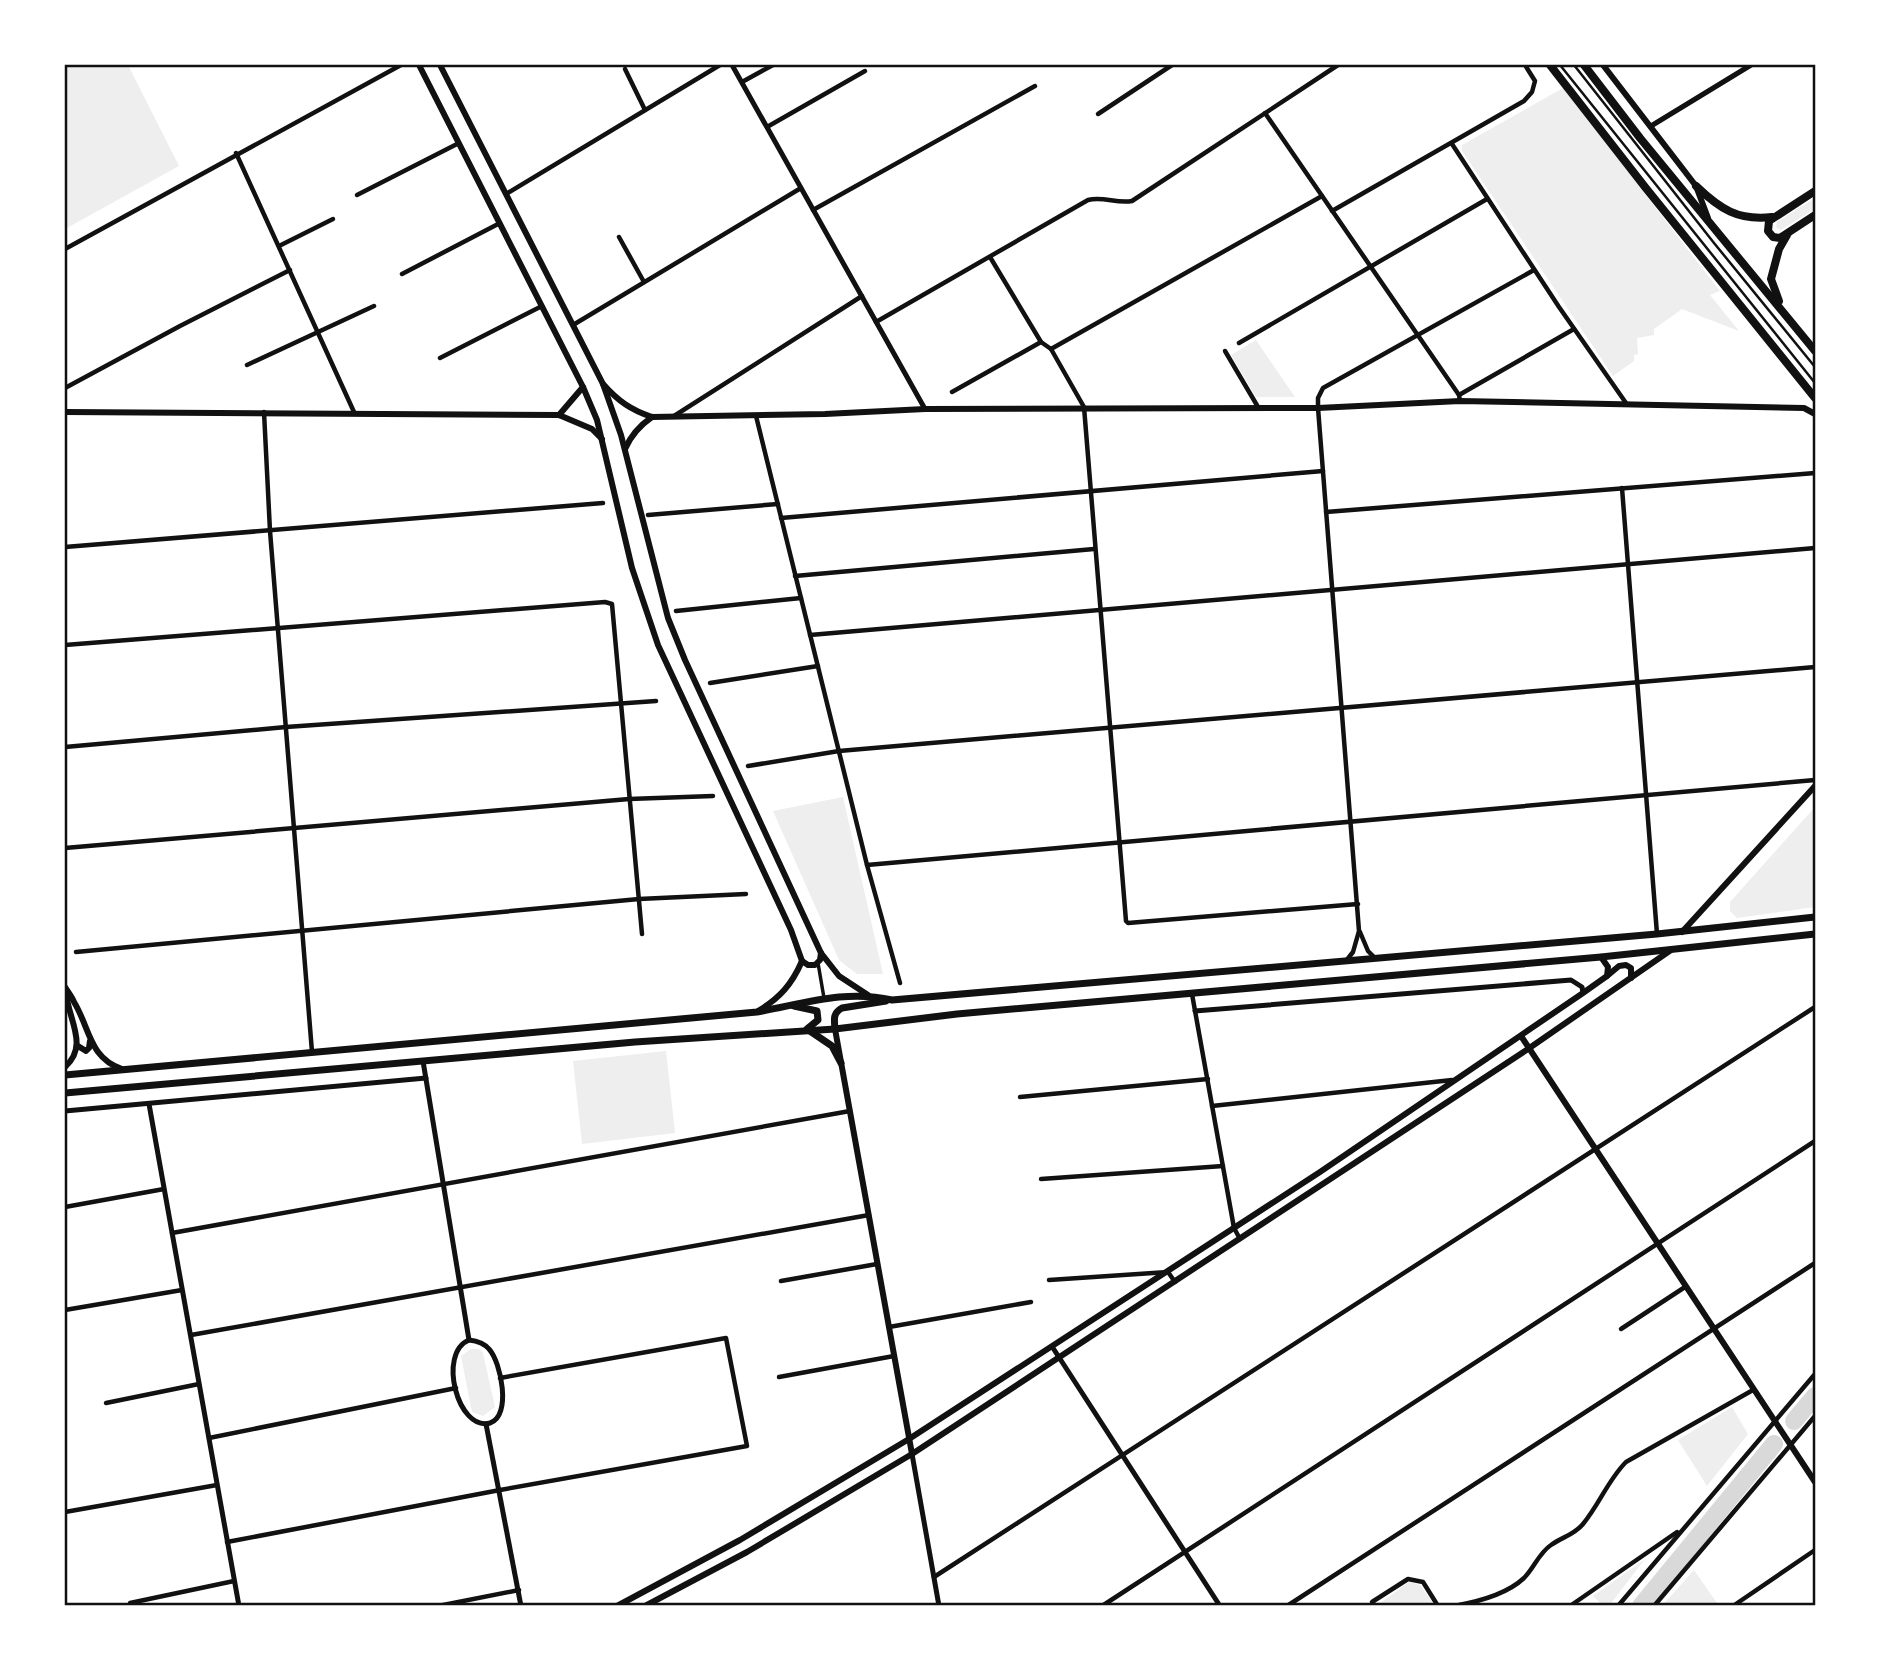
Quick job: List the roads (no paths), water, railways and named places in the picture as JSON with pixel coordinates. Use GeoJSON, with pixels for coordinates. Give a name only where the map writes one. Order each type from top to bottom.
{"type":"FeatureCollection","features":[{"type":"Feature","properties":{"kind":"highway"},"geometry":{"type":"LineString","coordinates":[[1550,65],[1815,398]]}},
{"type":"Feature","properties":{"kind":"highway"},"geometry":{"type":"LineString","coordinates":[[1584,65],[1640,138],[1815,351]]}},
{"type":"Feature","properties":{"kind":"highway"},"geometry":{"type":"LineString","coordinates":[[1696,186],[1726,211],[1755,219],[1775,216]]}},
{"type":"Feature","properties":{"kind":"highway"},"geometry":{"type":"LineString","coordinates":[[1815,191],[1775,216],[1768,224],[1770,234],[1780,238],[1815,215]]}},
{"type":"Feature","properties":{"kind":"highway"},"geometry":{"type":"LineString","coordinates":[[1780,306],[1771,279],[1779,250],[1789,232]]}},
{"type":"Feature","properties":{"kind":"main road"},"geometry":{"type":"LineString","coordinates":[[419,65],[583,387],[603,440],[632,568],[658,645],[791,930],[802,961],[795,978],[772,1003],[757,1012]]}},
{"type":"Feature","properties":{"kind":"main road"},"geometry":{"type":"LineString","coordinates":[[440,65],[603,384],[625,449],[668,618],[685,660],[821,953],[838,976],[868,995]]}},
{"type":"Feature","properties":{"kind":"main road"},"geometry":{"type":"LineString","coordinates":[[1603,65],[1696,186],[1708,218]]}},
{"type":"Feature","properties":{"kind":"main road"},"geometry":{"type":"LineString","coordinates":[[603,384],[616,399],[633,411],[652,417],[925,409],[1318,408],[1460,398],[1804,408],[1815,414]]}},
{"type":"Feature","properties":{"kind":"main road"},"geometry":{"type":"LineString","coordinates":[[559,415],[583,387]]}},
{"type":"Feature","properties":{"kind":"main road"},"geometry":{"type":"LineString","coordinates":[[65,412],[559,415],[592,429],[603,440]]}},
{"type":"Feature","properties":{"kind":"main road"},"geometry":{"type":"LineString","coordinates":[[625,449],[640,425],[652,417]]}},
{"type":"Feature","properties":{"kind":"main road"},"geometry":{"type":"LineString","coordinates":[[1682,932],[1815,786]]}},
{"type":"Feature","properties":{"kind":"main road"},"geometry":{"type":"LineString","coordinates":[[912,1454],[835,1029],[836,1011],[892,1000],[1682,932],[1815,917]]}},
{"type":"Feature","properties":{"kind":"main road"},"geometry":{"type":"LineString","coordinates":[[65,1093],[807,1029],[835,1029],[957,1014],[1601,957],[1815,934]]}},
{"type":"Feature","properties":{"kind":"main road"},"geometry":{"type":"LineString","coordinates":[[645,1606],[747,1552],[912,1454],[1528,1049],[1671,950]]}},
{"type":"Feature","properties":{"kind":"main road"},"geometry":{"type":"LineString","coordinates":[[802,961],[812,966],[818,963],[821,953]]}},
{"type":"Feature","properties":{"kind":"main road"},"geometry":{"type":"LineString","coordinates":[[1601,957],[1608,967],[1607,976]]}},
{"type":"Feature","properties":{"kind":"main road"},"geometry":{"type":"LineString","coordinates":[[617,1606],[740,1541],[909,1440],[1320,1172],[1619,966],[1626,965],[1631,968],[1631,978]]}},
{"type":"Feature","properties":{"kind":"main road"},"geometry":{"type":"LineString","coordinates":[[65,989],[75,1003],[90,1041],[103,1059],[124,1070]]}},
{"type":"Feature","properties":{"kind":"main road"},"geometry":{"type":"LineString","coordinates":[[65,989],[66,1005],[77,1033],[78,1046],[71,1062],[65,1067]]}},
{"type":"Feature","properties":{"kind":"main road"},"geometry":{"type":"LineString","coordinates":[[65,1075],[757,1012],[824,998],[868,995],[892,1000]]}},
{"type":"Feature","properties":{"kind":"main road"},"geometry":{"type":"LineString","coordinates":[[790,1006],[813,1009],[818,1013],[818,1020],[807,1029]]}},
{"type":"Feature","properties":{"kind":"main road"},"geometry":{"type":"LineString","coordinates":[[807,1029],[832,1046],[841,1063]]}},
{"type":"Feature","properties":{"kind":"main road"},"geometry":{"type":"LineString","coordinates":[[1521,1036],[1815,1481]]}},
{"type":"Feature","properties":{"kind":"main road"},"geometry":{"type":"LineString","coordinates":[[78,1046],[86,1051],[90,1041]]}},
{"type":"Feature","properties":{"kind":"main road"},"geometry":{"type":"LineString","coordinates":[[1455,1080],[1463,1092]]}},
{"type":"Feature","properties":{"kind":"main road"},"geometry":{"type":"LineString","coordinates":[[1320,1172],[1326,1182]]}},
{"type":"Feature","properties":{"kind":"street"},"geometry":{"type":"LineString","coordinates":[[65,249],[401,65]]}},
{"type":"Feature","properties":{"kind":"street"},"geometry":{"type":"LineString","coordinates":[[506,194],[720,65]]}},
{"type":"Feature","properties":{"kind":"street"},"geometry":{"type":"LineString","coordinates":[[732,65],[925,409]]}},
{"type":"Feature","properties":{"kind":"street"},"geometry":{"type":"LineString","coordinates":[[742,82],[773,65]]}},
{"type":"Feature","properties":{"kind":"street"},"geometry":{"type":"LineString","coordinates":[[1098,114],[1172,65]]}},
{"type":"Feature","properties":{"kind":"street"},"geometry":{"type":"LineString","coordinates":[[876,322],[1088,200],[1096,198],[1125,203],[1132,201],[1338,65]]}},
{"type":"Feature","properties":{"kind":"street"},"geometry":{"type":"LineString","coordinates":[[1332,211],[1524,101],[1532,93],[1535,81],[1525,65]]}},
{"type":"Feature","properties":{"kind":"street"},"geometry":{"type":"LineString","coordinates":[[1651,125],[1751,65]]}},
{"type":"Feature","properties":{"kind":"street"},"geometry":{"type":"LineString","coordinates":[[625,69],[645,110]]}},
{"type":"Feature","properties":{"kind":"street"},"geometry":{"type":"LineString","coordinates":[[767,127],[865,71]]}},
{"type":"Feature","properties":{"kind":"street"},"geometry":{"type":"LineString","coordinates":[[813,210],[1035,86]]}},
{"type":"Feature","properties":{"kind":"street"},"geometry":{"type":"LineString","coordinates":[[1265,113],[1460,398],[1574,330]]}},
{"type":"Feature","properties":{"kind":"street"},"geometry":{"type":"LineString","coordinates":[[357,195],[459,143]]}},
{"type":"Feature","properties":{"kind":"street"},"geometry":{"type":"LineString","coordinates":[[1452,144],[1574,330],[1626,403]]}},
{"type":"Feature","properties":{"kind":"street"},"geometry":{"type":"LineString","coordinates":[[236,153],[354,412]]}},
{"type":"Feature","properties":{"kind":"street"},"geometry":{"type":"LineString","coordinates":[[573,326],[801,188]]}},
{"type":"Feature","properties":{"kind":"street"},"geometry":{"type":"LineString","coordinates":[[1051,349],[1322,196]]}},
{"type":"Feature","properties":{"kind":"street"},"geometry":{"type":"LineString","coordinates":[[1239,343],[1486,199]]}},
{"type":"Feature","properties":{"kind":"street"},"geometry":{"type":"LineString","coordinates":[[279,246],[332,219]]}},
{"type":"Feature","properties":{"kind":"street"},"geometry":{"type":"LineString","coordinates":[[401,274],[500,223]]}},
{"type":"Feature","properties":{"kind":"street"},"geometry":{"type":"LineString","coordinates":[[619,237],[644,282]]}},
{"type":"Feature","properties":{"kind":"street"},"geometry":{"type":"LineString","coordinates":[[990,257],[1041,342],[1051,349],[1084,407],[1127,922],[1358,904]]}},
{"type":"Feature","properties":{"kind":"street"},"geometry":{"type":"LineString","coordinates":[[65,388],[290,270]]}},
{"type":"Feature","properties":{"kind":"street"},"geometry":{"type":"LineString","coordinates":[[1346,961],[1353,952],[1359,931],[1358,904],[1318,398],[1323,388],[1534,270]]}},
{"type":"Feature","properties":{"kind":"street"},"geometry":{"type":"LineString","coordinates":[[674,417],[862,296]]}},
{"type":"Feature","properties":{"kind":"street"},"geometry":{"type":"LineString","coordinates":[[247,365],[374,306]]}},
{"type":"Feature","properties":{"kind":"street"},"geometry":{"type":"LineString","coordinates":[[440,358],[542,306]]}},
{"type":"Feature","properties":{"kind":"street"},"geometry":{"type":"LineString","coordinates":[[952,392],[1041,342]]}},
{"type":"Feature","properties":{"kind":"street"},"geometry":{"type":"LineString","coordinates":[[1224,351],[1258,407]]}},
{"type":"Feature","properties":{"kind":"street"},"geometry":{"type":"LineString","coordinates":[[264,412],[270,531],[312,1053]]}},
{"type":"Feature","properties":{"kind":"street"},"geometry":{"type":"LineString","coordinates":[[756,416],[867,865],[900,983]]}},
{"type":"Feature","properties":{"kind":"street"},"geometry":{"type":"LineString","coordinates":[[781,518],[1323,471]]}},
{"type":"Feature","properties":{"kind":"street"},"geometry":{"type":"LineString","coordinates":[[1326,512],[1815,473]]}},
{"type":"Feature","properties":{"kind":"street"},"geometry":{"type":"LineString","coordinates":[[1622,488],[1657,934]]}},
{"type":"Feature","properties":{"kind":"street"},"geometry":{"type":"LineString","coordinates":[[65,547],[603,503]]}},
{"type":"Feature","properties":{"kind":"street"},"geometry":{"type":"LineString","coordinates":[[648,515],[778,504]]}},
{"type":"Feature","properties":{"kind":"street"},"geometry":{"type":"LineString","coordinates":[[810,635],[1815,548]]}},
{"type":"Feature","properties":{"kind":"street"},"geometry":{"type":"LineString","coordinates":[[795,576],[1094,549]]}},
{"type":"Feature","properties":{"kind":"street"},"geometry":{"type":"LineString","coordinates":[[676,611],[801,598]]}},
{"type":"Feature","properties":{"kind":"street"},"geometry":{"type":"LineString","coordinates":[[65,645],[606,602],[612,604],[642,934]]}},
{"type":"Feature","properties":{"kind":"street"},"geometry":{"type":"LineString","coordinates":[[710,682],[818,667]]}},
{"type":"Feature","properties":{"kind":"street"},"geometry":{"type":"LineString","coordinates":[[748,766],[839,751],[1815,667]]}},
{"type":"Feature","properties":{"kind":"street"},"geometry":{"type":"LineString","coordinates":[[65,747],[286,727],[656,701]]}},
{"type":"Feature","properties":{"kind":"street"},"geometry":{"type":"LineString","coordinates":[[867,865],[1815,780]]}},
{"type":"Feature","properties":{"kind":"street"},"geometry":{"type":"LineString","coordinates":[[65,848],[629,799],[713,796]]}},
{"type":"Feature","properties":{"kind":"street"},"geometry":{"type":"LineString","coordinates":[[76,952],[303,929],[639,900],[746,894]]}},
{"type":"Feature","properties":{"kind":"street"},"geometry":{"type":"LineString","coordinates":[[1359,931],[1368,951],[1375,958]]}},
{"type":"Feature","properties":{"kind":"street"},"geometry":{"type":"LineString","coordinates":[[818,963],[824,998]]}},
{"type":"Feature","properties":{"kind":"street"},"geometry":{"type":"LineString","coordinates":[[1195,1011],[1572,980],[1582,987],[1583,993]]}},
{"type":"Feature","properties":{"kind":"street"},"geometry":{"type":"LineString","coordinates":[[1192,994],[1234,1228],[1240,1238]]}},
{"type":"Feature","properties":{"kind":"street"},"geometry":{"type":"LineString","coordinates":[[934,1577],[1815,1007]]}},
{"type":"Feature","properties":{"kind":"street"},"geometry":{"type":"LineString","coordinates":[[423,1061],[470,1340]]}},
{"type":"Feature","properties":{"kind":"street"},"geometry":{"type":"LineString","coordinates":[[65,1111],[426,1078]]}},
{"type":"Feature","properties":{"kind":"street"},"geometry":{"type":"LineString","coordinates":[[1020,1097],[1208,1079]]}},
{"type":"Feature","properties":{"kind":"street"},"geometry":{"type":"LineString","coordinates":[[1212,1106],[1455,1080]]}},
{"type":"Feature","properties":{"kind":"street"},"geometry":{"type":"LineString","coordinates":[[149,1104],[239,1606]]}},
{"type":"Feature","properties":{"kind":"street"},"geometry":{"type":"LineString","coordinates":[[172,1233],[850,1111]]}},
{"type":"Feature","properties":{"kind":"street"},"geometry":{"type":"LineString","coordinates":[[1102,1606],[1815,1141]]}},
{"type":"Feature","properties":{"kind":"street"},"geometry":{"type":"LineString","coordinates":[[1041,1179],[1223,1166]]}},
{"type":"Feature","properties":{"kind":"street"},"geometry":{"type":"LineString","coordinates":[[65,1207],[164,1189]]}},
{"type":"Feature","properties":{"kind":"street"},"geometry":{"type":"LineString","coordinates":[[191,1335],[869,1215]]}},
{"type":"Feature","properties":{"kind":"street"},"geometry":{"type":"LineString","coordinates":[[780,1281],[877,1264]]}},
{"type":"Feature","properties":{"kind":"street"},"geometry":{"type":"LineString","coordinates":[[1287,1606],[1815,1264]]}},
{"type":"Feature","properties":{"kind":"street"},"geometry":{"type":"LineString","coordinates":[[1049,1280],[1168,1272],[1175,1282]]}},
{"type":"Feature","properties":{"kind":"street"},"geometry":{"type":"LineString","coordinates":[[1621,1329],[1685,1287]]}},
{"type":"Feature","properties":{"kind":"street"},"geometry":{"type":"LineString","coordinates":[[65,1310],[182,1290]]}},
{"type":"Feature","properties":{"kind":"street"},"geometry":{"type":"LineString","coordinates":[[889,1327],[1031,1302]]}},
{"type":"Feature","properties":{"kind":"street"},"geometry":{"type":"LineString","coordinates":[[228,1542],[747,1446],[726,1338],[500,1378]]}},
{"type":"Feature","properties":{"kind":"street"},"geometry":{"type":"LineString","coordinates":[[470,1340],[482,1343],[491,1351],[500,1378],[503,1409],[499,1417],[486,1424],[480,1423],[469,1417],[456,1388],[453,1371],[455,1353],[464,1342],[470,1340]]}},
{"type":"Feature","properties":{"kind":"street"},"geometry":{"type":"LineString","coordinates":[[1052,1348],[1220,1606]]}},
{"type":"Feature","properties":{"kind":"street"},"geometry":{"type":"LineString","coordinates":[[779,1377],[894,1356]]}},
{"type":"Feature","properties":{"kind":"street"},"geometry":{"type":"LineString","coordinates":[[1618,1606],[1815,1374]]}},
{"type":"Feature","properties":{"kind":"street"},"geometry":{"type":"LineString","coordinates":[[106,1403],[199,1384]]}},
{"type":"Feature","properties":{"kind":"street"},"geometry":{"type":"LineString","coordinates":[[209,1438],[456,1388]]}},
{"type":"Feature","properties":{"kind":"street"},"geometry":{"type":"LineString","coordinates":[[1454,1606],[1484,1600],[1517,1583],[1552,1544],[1573,1534],[1583,1525],[1626,1462],[1753,1390]]}},
{"type":"Feature","properties":{"kind":"street"},"geometry":{"type":"LineString","coordinates":[[1654,1606],[1815,1416]]}},
{"type":"Feature","properties":{"kind":"street"},"geometry":{"type":"LineString","coordinates":[[486,1424],[521,1606]]}},
{"type":"Feature","properties":{"kind":"street"},"geometry":{"type":"LineString","coordinates":[[912,1454],[939,1606]]}},
{"type":"Feature","properties":{"kind":"street"},"geometry":{"type":"LineString","coordinates":[[65,1512],[217,1485]]}},
{"type":"Feature","properties":{"kind":"street"},"geometry":{"type":"LineString","coordinates":[[1570,1606],[1683,1528]]}},
{"type":"Feature","properties":{"kind":"street"},"geometry":{"type":"LineString","coordinates":[[1733,1606],[1815,1550]]}},
{"type":"Feature","properties":{"kind":"street"},"geometry":{"type":"LineString","coordinates":[[1375,1606],[1373,1602],[1408,1579],[1423,1582],[1438,1606]]}},
{"type":"Feature","properties":{"kind":"street"},"geometry":{"type":"LineString","coordinates":[[130,1603],[234,1581]]}},
{"type":"Feature","properties":{"kind":"street"},"geometry":{"type":"LineString","coordinates":[[438,1606],[519,1590]]}},
{"type":"Feature","properties":{"kind":"lane"},"geometry":{"type":"LineString","coordinates":[[1560,65],[1815,383]]}},
{"type":"Feature","properties":{"kind":"lane"},"geometry":{"type":"LineString","coordinates":[[1574,65],[1815,367]]}},
{"type":"Feature","properties":{"kind":"waterway"},"geometry":{"type":"LineString","coordinates":[[1794,1421],[1815,1396]]}},
{"type":"Feature","properties":{"kind":"waterway"},"geometry":{"type":"LineString","coordinates":[[1641,1606],[1774,1444]]}}]}
